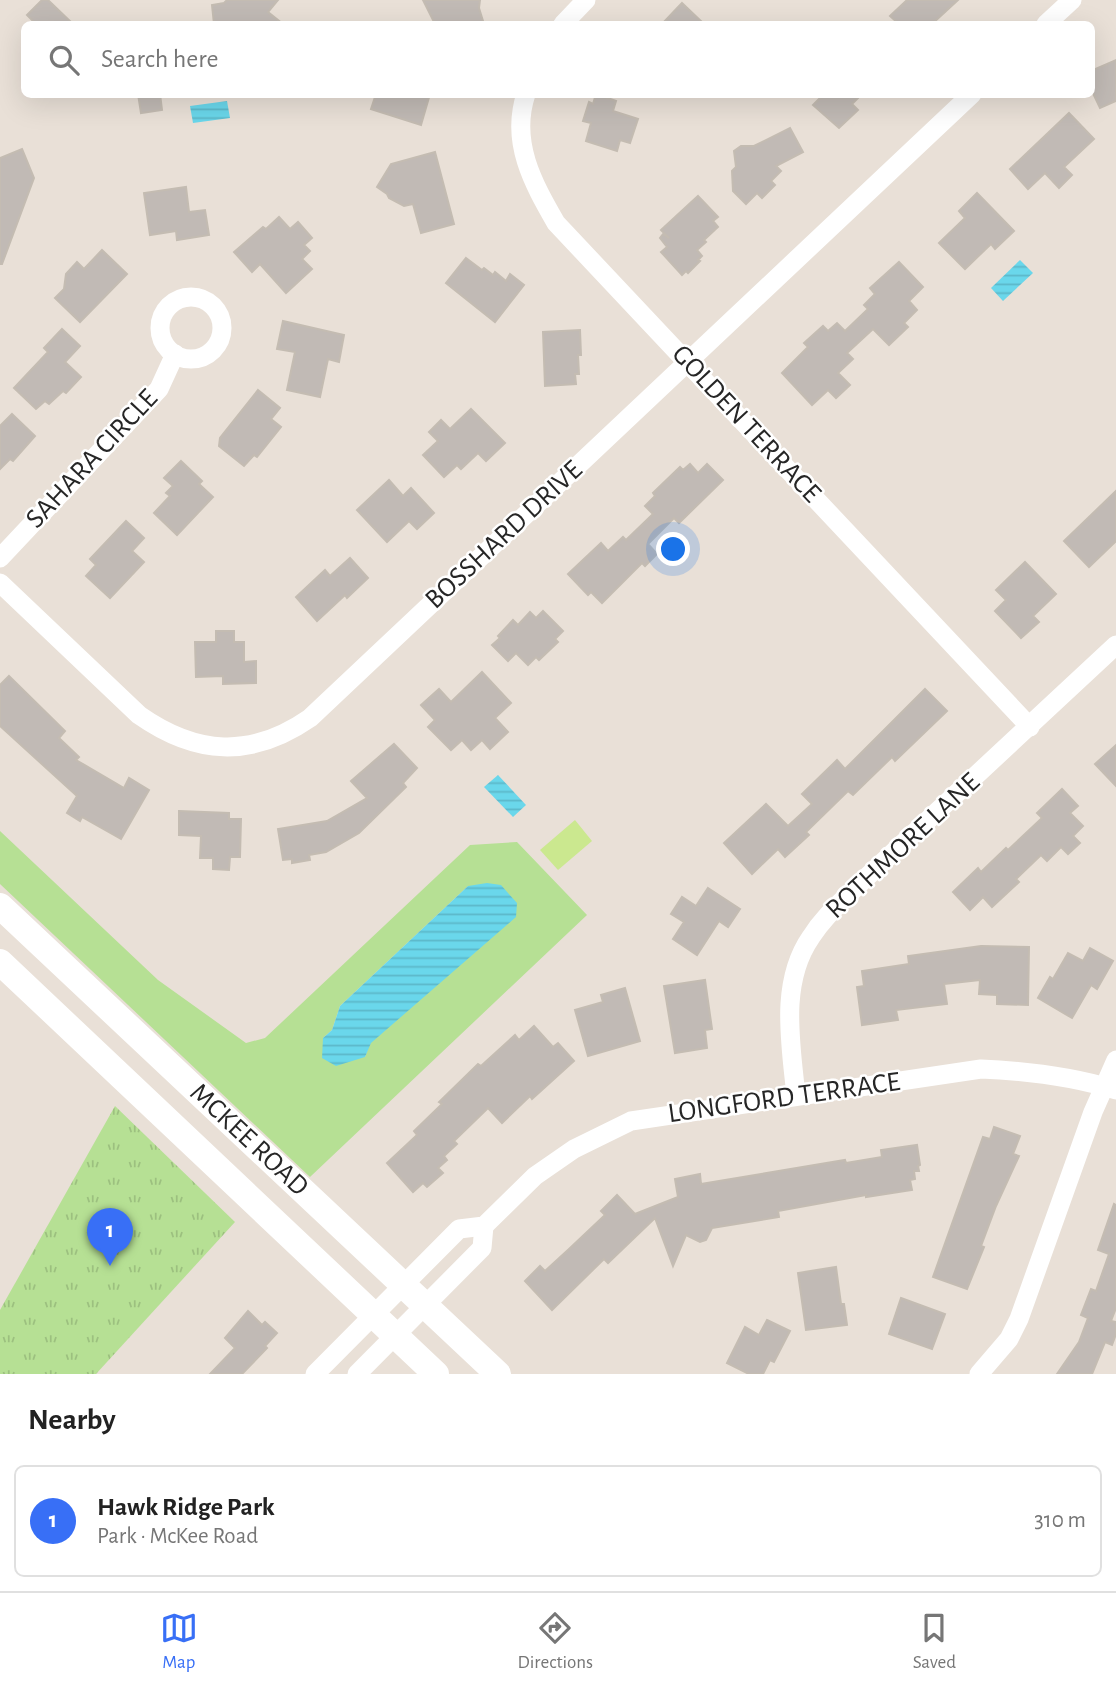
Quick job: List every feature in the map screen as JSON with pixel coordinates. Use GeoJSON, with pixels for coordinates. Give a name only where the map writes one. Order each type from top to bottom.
{"type":"FeatureCollection","features":[{"type":"Feature","properties":{"kind":"main road","name":"MCKEE ROAD"},"geometry":{"type":"LineString","coordinates":[[0,906],[498,1374]]}},
{"type":"Feature","properties":{"kind":"main road","name":"MCKEE ROAD"},"geometry":{"type":"LineString","coordinates":[[0,962],[436,1374]]}},
{"type":"Feature","properties":{"kind":"street"},"geometry":{"type":"LineString","coordinates":[[566,21],[586,0]]}},
{"type":"Feature","properties":{"kind":"street"},"geometry":{"type":"LineString","coordinates":[[1049,21],[1073,0]]}},
{"type":"Feature","properties":{"kind":"street","name":"GOLDEN TERRACE"},"geometry":{"type":"LineString","coordinates":[[526,98],[521,141],[530,178],[556,223],[1030,727]]}},
{"type":"Feature","properties":{"kind":"street","name":"BOSSHARD DRIVE"},"geometry":{"type":"LineString","coordinates":[[0,583],[139,715],[158,728],[184,741],[210,747],[245,746],[293,730],[310,718],[968,98]]}},
{"type":"Feature","properties":{"kind":"street","name":"SAHARA CIRCLE"},"geometry":{"type":"LineString","coordinates":[[0,558],[159,389],[175,354]]}},
{"type":"Feature","properties":{"kind":"street","name":"ROTHMORE LANE"},"geometry":{"type":"LineString","coordinates":[[796,1096],[790,993],[799,960],[809,939],[824,919],[855,888],[1116,645]]}},
{"type":"Feature","properties":{"kind":"street"},"geometry":{"type":"LineString","coordinates":[[979,1374],[1009,1339],[1019,1319],[1110,1088],[1116,1060]]}},
{"type":"Feature","properties":{"kind":"street","name":"LONGFORD TERRACE"},"geometry":{"type":"LineString","coordinates":[[315,1374],[459,1229],[484,1226],[545,1169],[574,1149],[631,1121],[981,1069],[1060,1075],[1110,1088]]}},
{"type":"Feature","properties":{"kind":"street","name":"LONGFORD TERRACE"},"geometry":{"type":"LineString","coordinates":[[357,1374],[482,1248],[484,1226]]}},
{"type":"Feature","properties":{"kind":"green space"},"geometry":{"type":"Polygon","coordinates":[[[575,820],[592,841],[558,870],[540,850],[575,820]]]}},
{"type":"Feature","properties":{"kind":"green space"},"geometry":{"type":"Polygon","coordinates":[[[0,831],[158,980],[246,1043],[265,1038],[470,845],[517,842],[587,915],[310,1177],[0,884],[0,831]],[[468,886],[340,1006],[332,1030],[323,1038],[365,1057],[370,1043],[468,886]]]}},
{"type":"Feature","properties":{"kind":"green space"},"geometry":{"type":"Polygon","coordinates":[[[115,1106],[235,1222],[96,1374],[0,1374],[0,1310],[115,1106]]]}},
{"type":"Feature","properties":{"kind":"water"},"geometry":{"type":"Polygon","coordinates":[[[227,101],[230,118],[193,123],[190,106],[227,101]]]}},
{"type":"Feature","properties":{"kind":"water"},"geometry":{"type":"Polygon","coordinates":[[[1020,260],[1033,273],[1003,301],[991,288],[1020,260]]]}},
{"type":"Feature","properties":{"kind":"water"},"geometry":{"type":"Polygon","coordinates":[[[498,775],[526,805],[513,817],[484,787],[498,775]]]}},
{"type":"Feature","properties":{"kind":"water"},"geometry":{"type":"Polygon","coordinates":[[[487,883],[501,885],[517,903],[516,917],[371,1043],[365,1057],[336,1066],[322,1058],[323,1038],[332,1030],[340,1006],[468,886],[487,883]]]}},
{"type":"Feature","properties":{"kind":"building"},"geometry":{"type":"Polygon","coordinates":[[[42,0],[48,0],[70,21],[33,21],[27,15],[42,0]]]}},
{"type":"Feature","properties":{"kind":"building"},"geometry":{"type":"Polygon","coordinates":[[[227,0],[278,0],[268,12],[279,21],[214,21],[212,5],[227,0]]]}},
{"type":"Feature","properties":{"kind":"building"},"geometry":{"type":"Polygon","coordinates":[[[423,0],[480,0],[479,8],[483,21],[434,21],[423,0]]]}},
{"type":"Feature","properties":{"kind":"building"},"geometry":{"type":"Polygon","coordinates":[[[907,0],[958,0],[935,21],[896,21],[890,16],[907,0]]]}},
{"type":"Feature","properties":{"kind":"building"},"geometry":{"type":"Polygon","coordinates":[[[682,3],[701,21],[665,21],[682,3]]]}},
{"type":"Feature","properties":{"kind":"building"},"geometry":{"type":"Polygon","coordinates":[[[1116,60],[1116,101],[1100,108],[1095,97],[1095,69],[1116,60]]]}},
{"type":"Feature","properties":{"kind":"building"},"geometry":{"type":"Polygon","coordinates":[[[139,98],[160,98],[162,110],[141,113],[139,98]]]}},
{"type":"Feature","properties":{"kind":"building"},"geometry":{"type":"Polygon","coordinates":[[[375,98],[429,98],[421,125],[371,109],[375,98]]]}},
{"type":"Feature","properties":{"kind":"building"},"geometry":{"type":"Polygon","coordinates":[[[595,98],[607,98],[616,101],[613,111],[638,119],[630,143],[620,140],[617,151],[586,141],[591,123],[583,121],[589,102],[593,104],[595,98]]]}},
{"type":"Feature","properties":{"kind":"building"},"geometry":{"type":"Polygon","coordinates":[[[820,98],[858,98],[852,104],[858,110],[839,128],[813,105],[820,98]]]}},
{"type":"Feature","properties":{"kind":"building"},"geometry":{"type":"Polygon","coordinates":[[[1069,113],[1094,139],[1064,167],[1072,175],[1059,188],[1045,173],[1028,189],[1010,169],[1069,113]]]}},
{"type":"Feature","properties":{"kind":"building"},"geometry":{"type":"Polygon","coordinates":[[[790,128],[803,152],[776,166],[781,171],[771,181],[775,185],[762,198],[757,193],[746,204],[733,191],[732,171],[736,167],[734,151],[741,146],[754,146],[790,128]]]}},
{"type":"Feature","properties":{"kind":"building"},"geometry":{"type":"Polygon","coordinates":[[[22,149],[34,178],[0,264],[0,158],[22,149]]]}},
{"type":"Feature","properties":{"kind":"building"},"geometry":{"type":"Polygon","coordinates":[[[435,152],[454,224],[421,233],[413,204],[404,206],[377,187],[391,164],[435,152]]]}},
{"type":"Feature","properties":{"kind":"building"},"geometry":{"type":"Polygon","coordinates":[[[186,187],[189,212],[205,210],[209,235],[177,240],[176,231],[150,235],[144,193],[186,187]]]}},
{"type":"Feature","properties":{"kind":"building"},"geometry":{"type":"Polygon","coordinates":[[[977,193],[1014,231],[995,249],[991,244],[965,269],[939,243],[965,218],[959,211],[977,193]]]}},
{"type":"Feature","properties":{"kind":"building"},"geometry":{"type":"Polygon","coordinates":[[[698,196],[718,217],[713,221],[718,227],[697,250],[702,256],[698,260],[700,261],[688,273],[686,271],[682,275],[661,252],[667,247],[660,238],[663,234],[669,238],[661,230],[698,196]]]}},
{"type":"Feature","properties":{"kind":"building"},"geometry":{"type":"Polygon","coordinates":[[[279,217],[290,229],[298,222],[312,238],[304,245],[310,251],[302,259],[312,269],[286,293],[260,264],[252,272],[234,252],[279,217]]]}},
{"type":"Feature","properties":{"kind":"building"},"geometry":{"type":"Polygon","coordinates":[[[102,250],[127,274],[80,322],[55,298],[64,289],[66,274],[77,262],[84,269],[102,250]]]}},
{"type":"Feature","properties":{"kind":"building"},"geometry":{"type":"Polygon","coordinates":[[[466,258],[482,270],[484,268],[493,275],[495,272],[506,281],[510,274],[524,285],[495,322],[446,283],[466,258]]]}},
{"type":"Feature","properties":{"kind":"building"},"geometry":{"type":"Polygon","coordinates":[[[899,262],[923,287],[909,301],[917,310],[904,323],[908,327],[889,345],[873,329],[847,353],[853,359],[838,373],[850,385],[836,398],[828,390],[812,405],[782,373],[808,347],[804,343],[823,326],[828,331],[837,323],[845,331],[868,309],[864,305],[875,294],[870,288],[899,262]]]}},
{"type":"Feature","properties":{"kind":"building"},"geometry":{"type":"Polygon","coordinates":[[[283,321],[344,335],[339,362],[328,359],[320,397],[287,390],[295,352],[277,349],[283,321]]]}},
{"type":"Feature","properties":{"kind":"building"},"geometry":{"type":"Polygon","coordinates":[[[62,329],[80,346],[65,362],[81,377],[66,393],[63,391],[49,404],[45,401],[36,409],[14,388],[48,352],[44,348],[62,329]]]}},
{"type":"Feature","properties":{"kind":"building"},"geometry":{"type":"Polygon","coordinates":[[[580,330],[581,355],[578,355],[579,374],[575,374],[576,384],[545,386],[543,332],[580,330]]]}},
{"type":"Feature","properties":{"kind":"building"},"geometry":{"type":"Polygon","coordinates":[[[258,390],[280,408],[271,419],[281,427],[257,457],[254,455],[244,466],[219,446],[220,438],[258,390]]]}},
{"type":"Feature","properties":{"kind":"building"},"geometry":{"type":"Polygon","coordinates":[[[471,409],[505,443],[486,461],[478,453],[461,469],[457,465],[444,477],[423,455],[438,441],[429,432],[441,420],[450,429],[471,409]]]}},
{"type":"Feature","properties":{"kind":"building"},"geometry":{"type":"Polygon","coordinates":[[[12,414],[35,436],[13,461],[10,459],[0,469],[0,426],[12,414]]]}},
{"type":"Feature","properties":{"kind":"building"},"geometry":{"type":"Polygon","coordinates":[[[181,461],[202,481],[199,484],[213,497],[177,535],[154,513],[170,496],[166,493],[173,486],[164,478],[181,461]]]}},
{"type":"Feature","properties":{"kind":"building"},"geometry":{"type":"Polygon","coordinates":[[[690,464],[698,473],[707,464],[723,480],[679,523],[674,518],[648,544],[657,554],[645,566],[642,563],[602,603],[591,592],[588,595],[568,574],[601,543],[608,551],[623,537],[626,540],[653,514],[645,506],[655,496],[653,493],[680,467],[683,470],[690,464]]]}},
{"type":"Feature","properties":{"kind":"building"},"geometry":{"type":"Polygon","coordinates":[[[389,480],[403,496],[411,488],[434,513],[417,529],[409,521],[387,542],[357,510],[389,480]]]}},
{"type":"Feature","properties":{"kind":"building"},"geometry":{"type":"Polygon","coordinates":[[[1116,491],[1116,541],[1089,567],[1064,541],[1116,491]]]}},
{"type":"Feature","properties":{"kind":"building"},"geometry":{"type":"Polygon","coordinates":[[[126,521],[144,538],[132,551],[144,562],[110,598],[86,576],[96,565],[90,559],[126,521]]]}},
{"type":"Feature","properties":{"kind":"building"},"geometry":{"type":"Polygon","coordinates":[[[350,558],[368,578],[317,621],[296,597],[325,570],[330,576],[350,558]]]}},
{"type":"Feature","properties":{"kind":"building"},"geometry":{"type":"Polygon","coordinates":[[[1025,562],[1056,594],[1033,616],[1039,622],[1021,638],[995,611],[1006,600],[996,590],[1025,562]]]}},
{"type":"Feature","properties":{"kind":"building"},"geometry":{"type":"Polygon","coordinates":[[[543,611],[563,631],[555,639],[558,642],[539,660],[536,657],[528,665],[516,653],[508,661],[492,645],[513,620],[518,625],[530,612],[536,618],[543,611]]]}},
{"type":"Feature","properties":{"kind":"building"},"geometry":{"type":"Polygon","coordinates":[[[216,631],[234,631],[234,642],[244,642],[244,662],[256,661],[256,683],[223,684],[223,676],[196,677],[195,642],[216,642],[216,631]]]}},
{"type":"Feature","properties":{"kind":"building"},"geometry":{"type":"Polygon","coordinates":[[[482,672],[511,703],[495,718],[508,732],[490,749],[482,740],[471,750],[462,740],[451,750],[428,727],[435,720],[421,705],[439,689],[451,702],[482,672]]]}},
{"type":"Feature","properties":{"kind":"building"},"geometry":{"type":"Polygon","coordinates":[[[9,676],[65,731],[59,738],[79,757],[76,760],[124,788],[129,778],[149,790],[121,839],[82,817],[80,821],[67,813],[77,796],[0,726],[0,685],[9,676]]]}},
{"type":"Feature","properties":{"kind":"building"},"geometry":{"type":"Polygon","coordinates":[[[925,689],[947,711],[895,761],[892,757],[853,795],[848,791],[806,832],[809,835],[785,857],[778,849],[752,874],[724,843],[766,804],[788,826],[812,804],[802,794],[837,760],[845,769],[925,689]]]}},
{"type":"Feature","properties":{"kind":"building"},"geometry":{"type":"Polygon","coordinates":[[[394,744],[417,768],[403,783],[406,787],[359,833],[326,852],[309,855],[310,860],[292,863],[292,859],[283,860],[278,829],[327,821],[367,798],[351,781],[394,744]]]}},
{"type":"Feature","properties":{"kind":"building"},"geometry":{"type":"Polygon","coordinates":[[[1116,745],[1116,786],[1095,764],[1116,745]]]}},
{"type":"Feature","properties":{"kind":"building"},"geometry":{"type":"Polygon","coordinates":[[[1062,789],[1078,806],[1070,813],[1083,826],[1073,836],[1080,843],[1068,854],[1061,847],[1047,861],[1041,855],[1016,879],[1019,882],[992,907],[983,897],[970,910],[953,892],[978,868],[981,872],[1006,848],[1008,850],[1042,818],[1037,813],[1062,789]]]}},
{"type":"Feature","properties":{"kind":"building"},"geometry":{"type":"Polygon","coordinates":[[[179,811],[229,813],[229,819],[241,819],[240,857],[230,857],[229,870],[213,869],[213,858],[200,858],[201,836],[179,835],[179,811]]]}},
{"type":"Feature","properties":{"kind":"building"},"geometry":{"type":"Polygon","coordinates":[[[708,888],[740,909],[728,927],[719,921],[697,955],[673,939],[684,922],[671,914],[682,897],[696,906],[708,888]]]}},
{"type":"Feature","properties":{"kind":"building"},"geometry":{"type":"Polygon","coordinates":[[[981,946],[1029,947],[1028,1005],[997,1004],[997,995],[979,994],[980,980],[944,984],[947,1004],[896,1010],[898,1020],[862,1025],[857,987],[864,986],[862,971],[909,964],[908,956],[981,946]]]}},
{"type":"Feature","properties":{"kind":"building"},"geometry":{"type":"Polygon","coordinates":[[[1090,948],[1113,961],[1097,989],[1091,985],[1072,1018],[1038,998],[1068,953],[1083,961],[1090,948]]]}},
{"type":"Feature","properties":{"kind":"building"},"geometry":{"type":"Polygon","coordinates":[[[705,980],[712,1029],[705,1030],[707,1048],[675,1053],[664,986],[705,980]]]}},
{"type":"Feature","properties":{"kind":"building"},"geometry":{"type":"Polygon","coordinates":[[[625,988],[640,1041],[588,1056],[575,1010],[603,1002],[601,995],[625,988]]]}},
{"type":"Feature","properties":{"kind":"building"},"geometry":{"type":"Polygon","coordinates":[[[534,1026],[553,1047],[558,1043],[574,1061],[532,1099],[530,1096],[502,1123],[488,1108],[454,1141],[457,1144],[444,1156],[447,1160],[438,1168],[443,1173],[427,1187],[423,1183],[413,1192],[387,1163],[417,1135],[414,1131],[478,1064],[481,1066],[515,1035],[519,1040],[534,1026]]]}},
{"type":"Feature","properties":{"kind":"building"},"geometry":{"type":"Polygon","coordinates":[[[994,1127],[1020,1136],[1013,1154],[1019,1156],[996,1206],[981,1246],[984,1247],[967,1289],[933,1277],[983,1137],[990,1139],[994,1127]]]}},
{"type":"Feature","properties":{"kind":"building"},"geometry":{"type":"Polygon","coordinates":[[[917,1145],[920,1165],[919,1171],[914,1171],[915,1179],[910,1180],[912,1190],[866,1195],[778,1211],[779,1217],[712,1228],[706,1240],[700,1242],[686,1235],[673,1266],[655,1218],[608,1263],[604,1259],[552,1310],[525,1281],[540,1266],[545,1271],[569,1249],[605,1215],[601,1211],[617,1195],[635,1214],[678,1197],[675,1179],[700,1174],[701,1184],[845,1160],[846,1163],[882,1157],[881,1150],[917,1145]]]}},
{"type":"Feature","properties":{"kind":"building"},"geometry":{"type":"Polygon","coordinates":[[[1114,1204],[1116,1308],[1111,1321],[1116,1322],[1116,1334],[1112,1345],[1105,1342],[1092,1374],[1057,1374],[1079,1342],[1088,1318],[1081,1315],[1091,1289],[1096,1291],[1109,1254],[1098,1250],[1114,1204]]]}},
{"type":"Feature","properties":{"kind":"building"},"geometry":{"type":"Polygon","coordinates":[[[836,1267],[847,1325],[806,1330],[798,1273],[836,1267]]]}},
{"type":"Feature","properties":{"kind":"building"},"geometry":{"type":"Polygon","coordinates":[[[901,1298],[945,1314],[932,1349],[889,1334],[901,1298]]]}},
{"type":"Feature","properties":{"kind":"building"},"geometry":{"type":"Polygon","coordinates":[[[248,1311],[262,1325],[265,1322],[277,1333],[265,1346],[267,1348],[242,1374],[210,1374],[235,1348],[225,1338],[248,1311]]]}},
{"type":"Feature","properties":{"kind":"building"},"geometry":{"type":"Polygon","coordinates":[[[767,1320],[790,1331],[774,1362],[770,1360],[763,1374],[749,1374],[727,1363],[745,1327],[759,1335],[767,1320]]]}},
{"type":"Feature","properties":{"kind":"place","name":"Hawk Ridge Park"},"geometry":{"type":"Point","coordinates":[110,1266]}}]}
